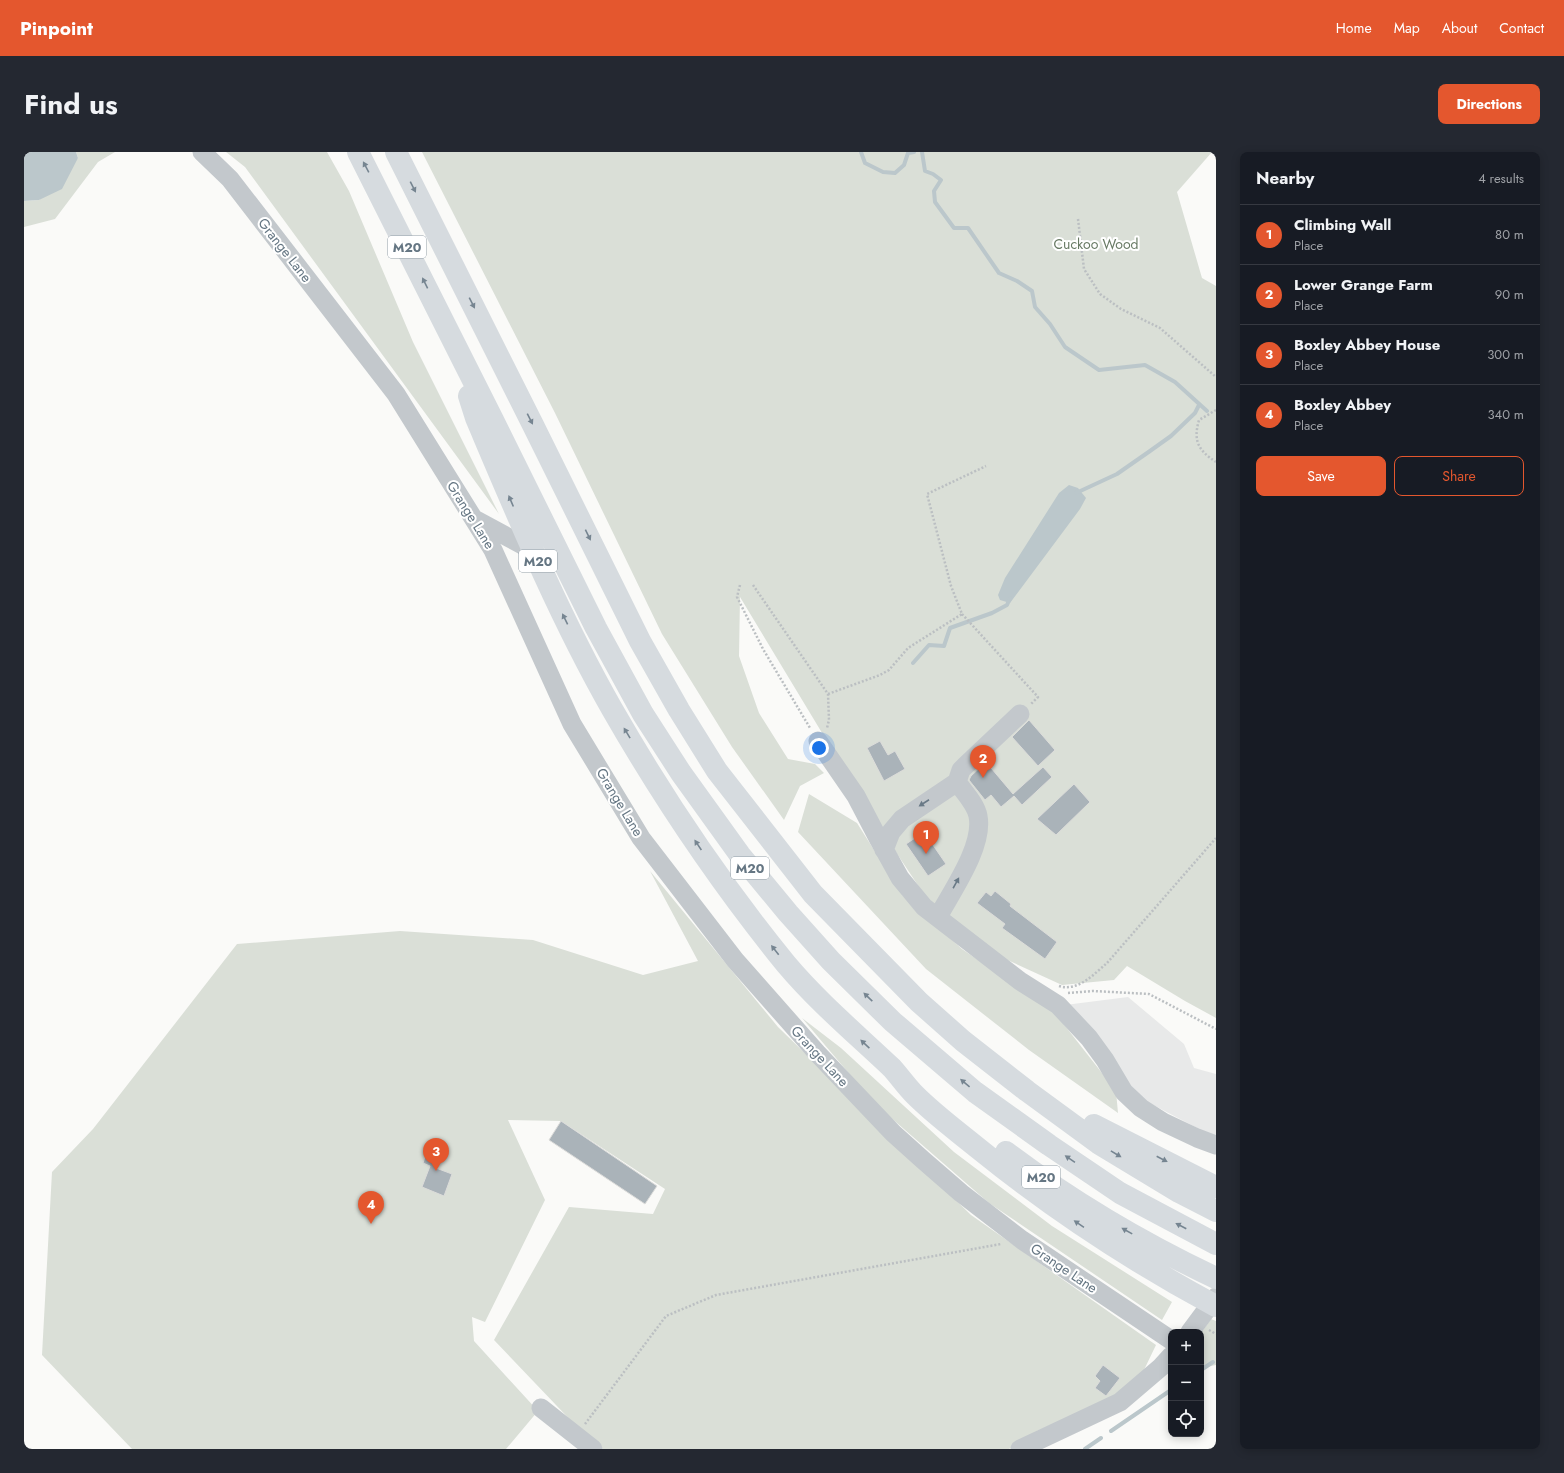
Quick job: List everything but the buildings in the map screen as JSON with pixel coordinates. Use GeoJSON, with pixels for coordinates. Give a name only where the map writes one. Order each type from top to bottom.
{"type":"FeatureCollection","features":[{"type":"Feature","properties":{"kind":"highway","name":"M20"},"geometry":{"type":"LineString","coordinates":[[358,152],[494,420],[596,628],[643,714],[681,773],[740,855],[788,913],[831,961],[893,1022],[975,1092],[1120,1193],[1216,1244]]}},
{"type":"Feature","properties":{"kind":"highway","name":"M20"},"geometry":{"type":"LineString","coordinates":[[396,152],[640,641],[679,710],[717,771],[813,894],[919,1002],[963,1041],[1027,1091],[1098,1143],[1178,1192],[1216,1211]]}},
{"type":"Feature","properties":{"kind":"highway","name":"M20"},"geometry":{"type":"LineString","coordinates":[[454,343],[476,418],[532,550],[576,642],[611,708],[647,767],[722,880],[783,960],[808,988],[855,1035],[894,1070],[915,1095],[935,1113],[1029,1188],[1095,1235],[1183,1289],[1216,1306]]}},
{"type":"Feature","properties":{"kind":"highway","name":"M20"},"geometry":{"type":"LineString","coordinates":[[894,1070],[923,1088],[978,1132],[1027,1168],[1119,1227],[1207,1274]]}},
{"type":"Feature","properties":{"kind":"highway","name":"M20"},"geometry":{"type":"LineString","coordinates":[[1027,1091],[1216,1187]]}},
{"type":"Feature","properties":{"kind":"street","name":"Grange Lane"},"geometry":{"type":"LineString","coordinates":[[202,152],[230,179],[396,394],[493,550],[572,724],[641,838],[735,960],[822,1059],[893,1133],[923,1160],[961,1193],[1022,1240],[1168,1338]]}},
{"type":"Feature","properties":{"kind":"street"},"geometry":{"type":"LineString","coordinates":[[474,520],[532,550]]}},
{"type":"Feature","properties":{"kind":"street"},"geometry":{"type":"LineString","coordinates":[[884,850],[891,832],[902,818],[957,782],[961,770],[1020,714]]}},
{"type":"Feature","properties":{"kind":"street"},"geometry":{"type":"LineString","coordinates":[[820,745],[856,796],[900,878],[924,907],[1020,981],[1058,1005],[1093,1044],[1105,1060],[1124,1092],[1141,1108],[1163,1122],[1216,1144]]}},
{"type":"Feature","properties":{"kind":"street"},"geometry":{"type":"LineString","coordinates":[[938,917],[971,856],[978,836],[978,815],[957,782]]}},
{"type":"Feature","properties":{"kind":"street"},"geometry":{"type":"LineString","coordinates":[[1192,1329],[1216,1298]]}},
{"type":"Feature","properties":{"kind":"street"},"geometry":{"type":"LineString","coordinates":[[1020,1449],[1120,1402],[1168,1359]]}},
{"type":"Feature","properties":{"kind":"street"},"geometry":{"type":"LineString","coordinates":[[541,1408],[593,1449]]}},
{"type":"Feature","properties":{"kind":"path"},"geometry":{"type":"LineString","coordinates":[[1078,219],[1084,269],[1100,294],[1121,309],[1160,328],[1216,377]]}},
{"type":"Feature","properties":{"kind":"path"},"geometry":{"type":"LineString","coordinates":[[1216,410],[1199,420],[1196,432],[1197,443],[1207,456],[1216,462]]}},
{"type":"Feature","properties":{"kind":"path"},"geometry":{"type":"LineString","coordinates":[[986,466],[927,494],[951,586],[962,614],[1038,697],[1020,714]]}},
{"type":"Feature","properties":{"kind":"path"},"geometry":{"type":"LineString","coordinates":[[740,585],[737,597],[762,649],[820,745]]}},
{"type":"Feature","properties":{"kind":"path"},"geometry":{"type":"LineString","coordinates":[[753,585],[828,694],[829,720],[820,745]]}},
{"type":"Feature","properties":{"kind":"path"},"geometry":{"type":"LineString","coordinates":[[828,694],[880,675],[889,670],[908,648],[962,614]]}},
{"type":"Feature","properties":{"kind":"path"},"geometry":{"type":"LineString","coordinates":[[1056,985],[1061,987],[1073,987],[1087,981],[1102,967],[1216,838]]}},
{"type":"Feature","properties":{"kind":"path"},"geometry":{"type":"LineString","coordinates":[[1058,1005],[1062,994],[1093,991],[1150,994],[1216,1029]]}},
{"type":"Feature","properties":{"kind":"path"},"geometry":{"type":"LineString","coordinates":[[582,1429],[666,1316],[716,1295],[1022,1240]]}},
{"type":"Feature","properties":{"kind":"shaded area"},"geometry":{"type":"Polygon","coordinates":[[[24,152],[76,152],[78,158],[62,189],[39,200],[24,201],[24,152]]]}},
{"type":"Feature","properties":{"kind":"shaded area"},"geometry":{"type":"Polygon","coordinates":[[[1069,485],[1078,488],[1086,498],[1080,509],[1010,603],[1000,600],[998,595],[1005,578],[1059,493],[1069,485]]]}},
{"type":"Feature","properties":{"kind":"shaded area"},"geometry":{"type":"Polygon","coordinates":[[[1128,997],[1184,1044],[1194,1068],[1216,1074],[1216,1138],[1142,1099],[1065,1005],[1128,997]]]}},
{"type":"Feature","properties":{"kind":"green space"},"geometry":{"type":"Polygon","coordinates":[[[76,152],[115,152],[98,162],[55,219],[24,227],[24,201],[39,200],[78,158],[76,152]]]}},
{"type":"Feature","properties":{"kind":"green space"},"geometry":{"type":"Polygon","coordinates":[[[226,152],[327,152],[349,191],[413,342],[499,514],[245,167],[226,152]]]}},
{"type":"Feature","properties":{"kind":"green space","name":"Cuckoo Wood"},"geometry":{"type":"Polygon","coordinates":[[[422,152],[1212,152],[1177,192],[1202,278],[1216,286],[1216,1018],[1127,966],[1114,980],[1062,985],[1003,958],[931,905],[874,819],[740,597],[739,656],[759,713],[788,759],[815,764],[824,773],[800,786],[784,820],[732,747],[662,634],[555,413],[422,152]]]}},
{"type":"Feature","properties":{"kind":"green space"},"geometry":{"type":"Polygon","coordinates":[[[809,794],[857,823],[903,896],[962,949],[1055,1013],[1116,1091],[1118,1113],[1029,1050],[926,969],[798,832],[809,794]]]}},
{"type":"Feature","properties":{"kind":"green space"},"geometry":{"type":"Polygon","coordinates":[[[650,871],[778,1027],[971,1215],[1156,1345],[1143,1372],[1118,1396],[1037,1431],[1009,1449],[603,1449],[577,1427],[494,1340],[569,1207],[653,1214],[665,1189],[561,1121],[508,1120],[545,1200],[485,1322],[472,1317],[474,1341],[538,1411],[506,1449],[132,1449],[42,1355],[52,1172],[93,1129],[237,944],[400,931],[533,940],[643,975],[698,961],[650,871]]]}},
{"type":"Feature","properties":{"kind":"green space"},"geometry":{"type":"Polygon","coordinates":[[[802,1018],[841,1048],[954,1152],[1052,1226],[1172,1302],[1162,1320],[989,1203],[874,1103],[802,1018]]]}},
{"type":"Feature","properties":{"kind":"green space"},"geometry":{"type":"Polygon","coordinates":[[[1211,1319],[1216,1321],[1216,1365],[1204,1367],[1204,1329],[1211,1319]]]}},
{"type":"Feature","properties":{"kind":"waterway"},"geometry":{"type":"LineString","coordinates":[[861,152],[865,163],[883,172],[895,173],[904,165],[908,153],[914,152]]}},
{"type":"Feature","properties":{"kind":"waterway"},"geometry":{"type":"LineString","coordinates":[[922,152],[925,171],[933,174],[941,180],[934,191],[935,202],[954,228],[968,228],[999,273],[1017,281],[1032,291],[1035,307],[1050,324],[1065,347],[1099,370],[1145,365],[1175,382],[1207,411]]}},
{"type":"Feature","properties":{"kind":"waterway"},"geometry":{"type":"LineString","coordinates":[[1076,493],[1117,474],[1171,436],[1195,413],[1199,405]]}},
{"type":"Feature","properties":{"kind":"waterway"},"geometry":{"type":"LineString","coordinates":[[913,663],[929,645],[944,646],[950,628],[992,613],[1007,605],[1010,598]]}},
{"type":"Feature","properties":{"kind":"waterway"},"geometry":{"type":"LineString","coordinates":[[1204,1368],[1213,1362]]}},
{"type":"Feature","properties":{"kind":"waterway"},"geometry":{"type":"LineString","coordinates":[[1111,1431],[1168,1392]]}},
{"type":"Feature","properties":{"kind":"waterway"},"geometry":{"type":"LineString","coordinates":[[1085,1449],[1101,1438]]}},
{"type":"Feature","properties":{"kind":"place","name":"Lower Grange Farm"},"geometry":{"type":"Point","coordinates":[983,778]}},
{"type":"Feature","properties":{"kind":"place","name":"Climbing Wall"},"geometry":{"type":"Point","coordinates":[926,854]}},
{"type":"Feature","properties":{"kind":"place","name":"Boxley Abbey House"},"geometry":{"type":"Point","coordinates":[436,1171]}},
{"type":"Feature","properties":{"kind":"place","name":"Boxley Abbey"},"geometry":{"type":"Point","coordinates":[371,1224]}}]}
